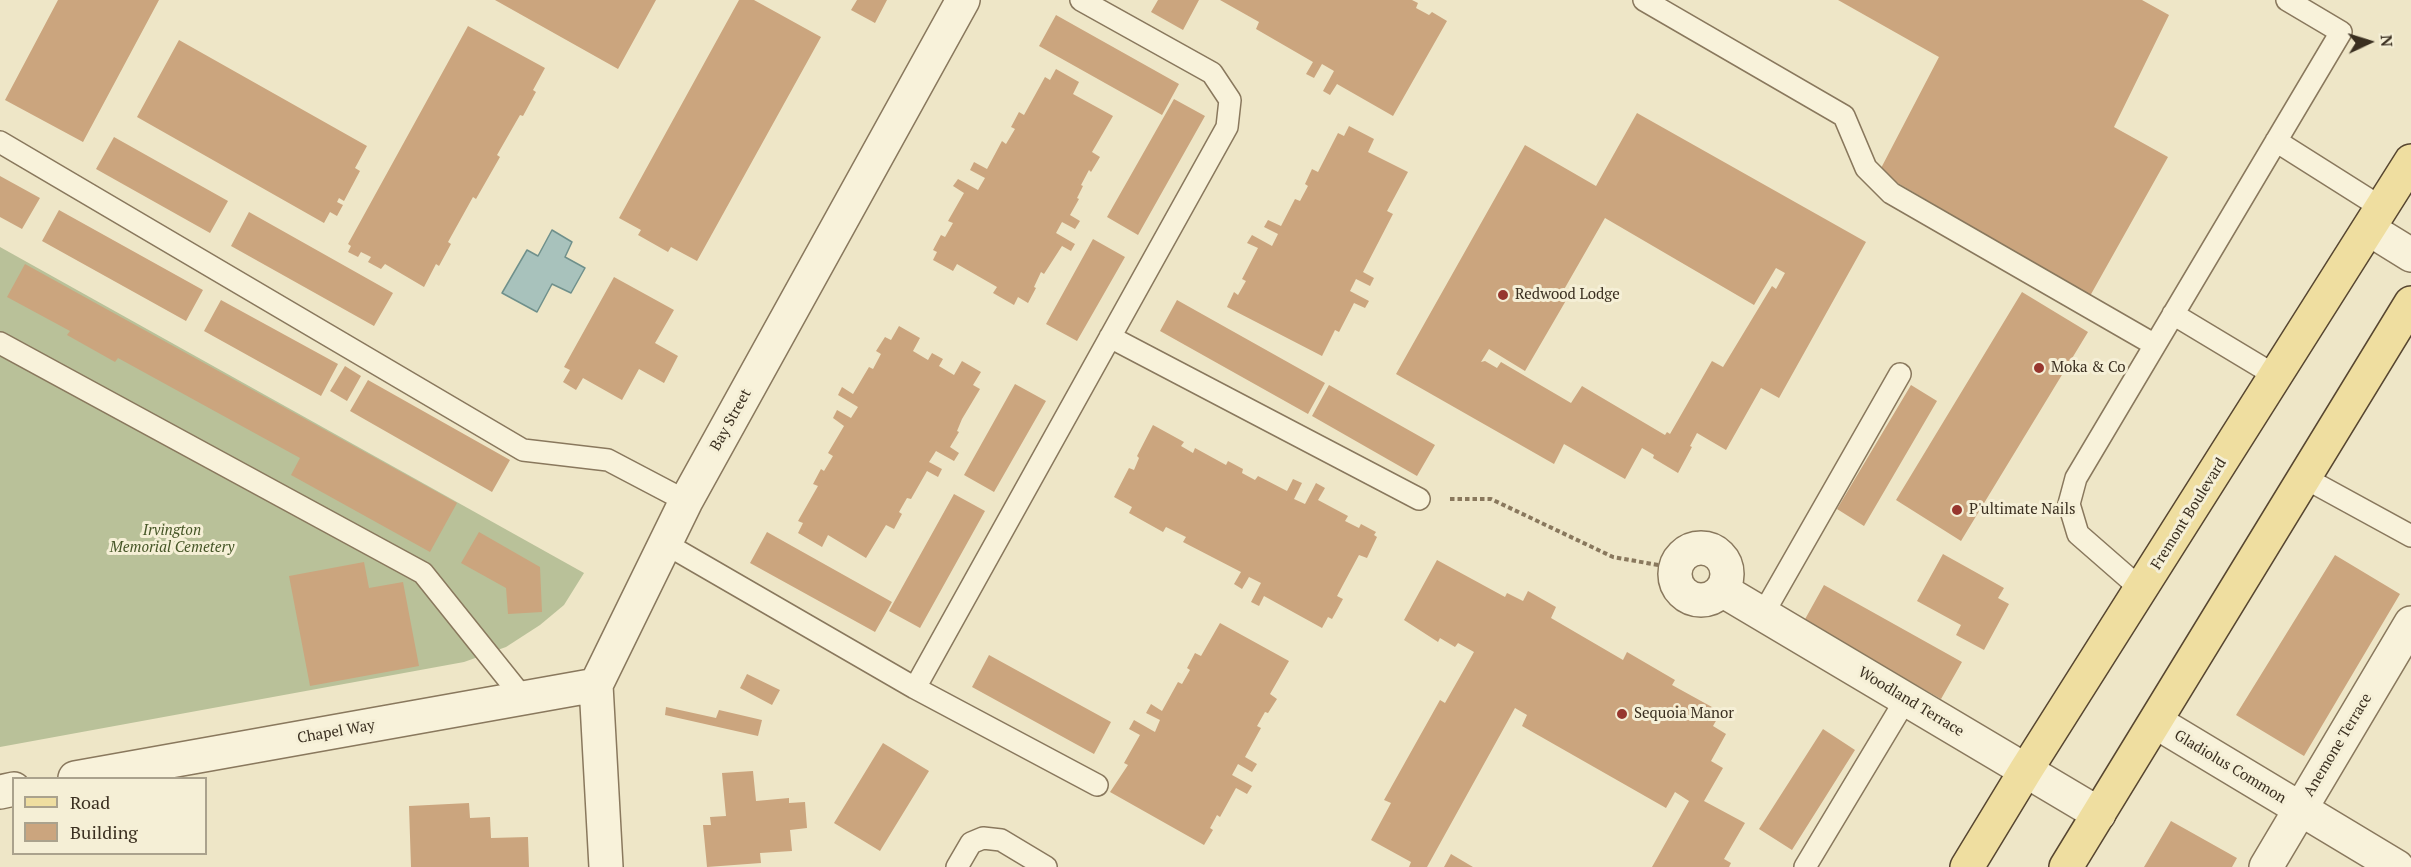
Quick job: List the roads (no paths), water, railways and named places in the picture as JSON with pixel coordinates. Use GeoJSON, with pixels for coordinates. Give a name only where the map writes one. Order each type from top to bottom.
{"type":"FeatureCollection","features":[{"type":"Feature","properties":{"kind":"main road","name":"Fremont Boulevard"},"geometry":{"type":"LineString","coordinates":[[1967,867],[2411,161]]}},
{"type":"Feature","properties":{"kind":"main road"},"geometry":{"type":"LineString","coordinates":[[2066,867],[2411,303]]}},
{"type":"Feature","properties":{"kind":"street","name":"Bay Street"},"geometry":{"type":"LineString","coordinates":[[606,867],[596,685],[686,501],[963,0]]}},
{"type":"Feature","properties":{"kind":"street"},"geometry":{"type":"LineString","coordinates":[[2376,218],[2411,255]]}},
{"type":"Feature","properties":{"kind":"street","name":"Woodland Terrace"},"geometry":{"type":"LineString","coordinates":[[1675,568],[1679,559],[1686,552],[1706,548],[1716,553],[1723,560],[1726,570],[1726,580],[1722,590],[2099,814]]}},
{"type":"Feature","properties":{"kind":"street","name":"Anemone Terrace"},"geometry":{"type":"LineString","coordinates":[[2266,867],[2411,622]]}},
{"type":"Feature","properties":{"kind":"street","name":"Chapel Way"},"geometry":{"type":"LineString","coordinates":[[81,777],[596,685]]}},
{"type":"Feature","properties":{"kind":"street","name":"Gladiolus Common"},"geometry":{"type":"LineString","coordinates":[[2156,722],[2397,867]]}},
{"type":"Feature","properties":{"kind":"lane"},"geometry":{"type":"LineString","coordinates":[[915,688],[1227,127],[1230,100],[1212,72],[1081,0]]}},
{"type":"Feature","properties":{"kind":"lane"},"geometry":{"type":"LineString","coordinates":[[1644,0],[1844,116],[1866,168],[1892,193],[2155,345]]}},
{"type":"Feature","properties":{"kind":"lane"},"geometry":{"type":"LineString","coordinates":[[2141,589],[2078,534],[2069,504],[2076,478],[2341,32],[2287,0]]}},
{"type":"Feature","properties":{"kind":"lane"},"geometry":{"type":"LineString","coordinates":[[2276,141],[2376,218]]}},
{"type":"Feature","properties":{"kind":"lane"},"geometry":{"type":"LineString","coordinates":[[0,142],[523,450],[608,460],[686,501]]}},
{"type":"Feature","properties":{"kind":"lane"},"geometry":{"type":"LineString","coordinates":[[2173,314],[2276,376]]}},
{"type":"Feature","properties":{"kind":"lane"},"geometry":{"type":"LineString","coordinates":[[1110,337],[1419,499]]}},
{"type":"Feature","properties":{"kind":"lane"},"geometry":{"type":"LineString","coordinates":[[0,343],[423,573],[524,699]]}},
{"type":"Feature","properties":{"kind":"lane"},"geometry":{"type":"LineString","coordinates":[[1762,614],[1900,374]]}},
{"type":"Feature","properties":{"kind":"lane"},"geometry":{"type":"LineString","coordinates":[[2305,478],[2411,536]]}},
{"type":"Feature","properties":{"kind":"lane"},"geometry":{"type":"LineString","coordinates":[[666,544],[915,688],[1097,785]]}},
{"type":"Feature","properties":{"kind":"lane"},"geometry":{"type":"LineString","coordinates":[[1805,867],[1906,699]]}},
{"type":"Feature","properties":{"kind":"lane"},"geometry":{"type":"LineString","coordinates":[[957,867],[971,843],[983,838],[1001,840],[1046,867]]}},
{"type":"Feature","properties":{"kind":"water"},"geometry":{"type":"Polygon","coordinates":[[[552,230],[572,242],[565,257],[585,268],[571,293],[552,284],[537,312],[502,293],[527,250],[538,256],[552,230]]]}},
{"type":"Feature","properties":{"kind":"place","name":"Redwood Lodge"},"geometry":{"type":"Point","coordinates":[1503,295]}},
{"type":"Feature","properties":{"kind":"place","name":"Moka & Co"},"geometry":{"type":"Point","coordinates":[2039,368]}},
{"type":"Feature","properties":{"kind":"place","name":"P'ultimate Nails"},"geometry":{"type":"Point","coordinates":[1957,510]}},
{"type":"Feature","properties":{"kind":"place","name":"Sequoia Manor"},"geometry":{"type":"Point","coordinates":[1622,714]}},
{"type":"Feature","properties":{"kind":"park label","name":"Irvington Memorial Cemetery"},"geometry":{"type":"Point","coordinates":[172,540]}}]}
